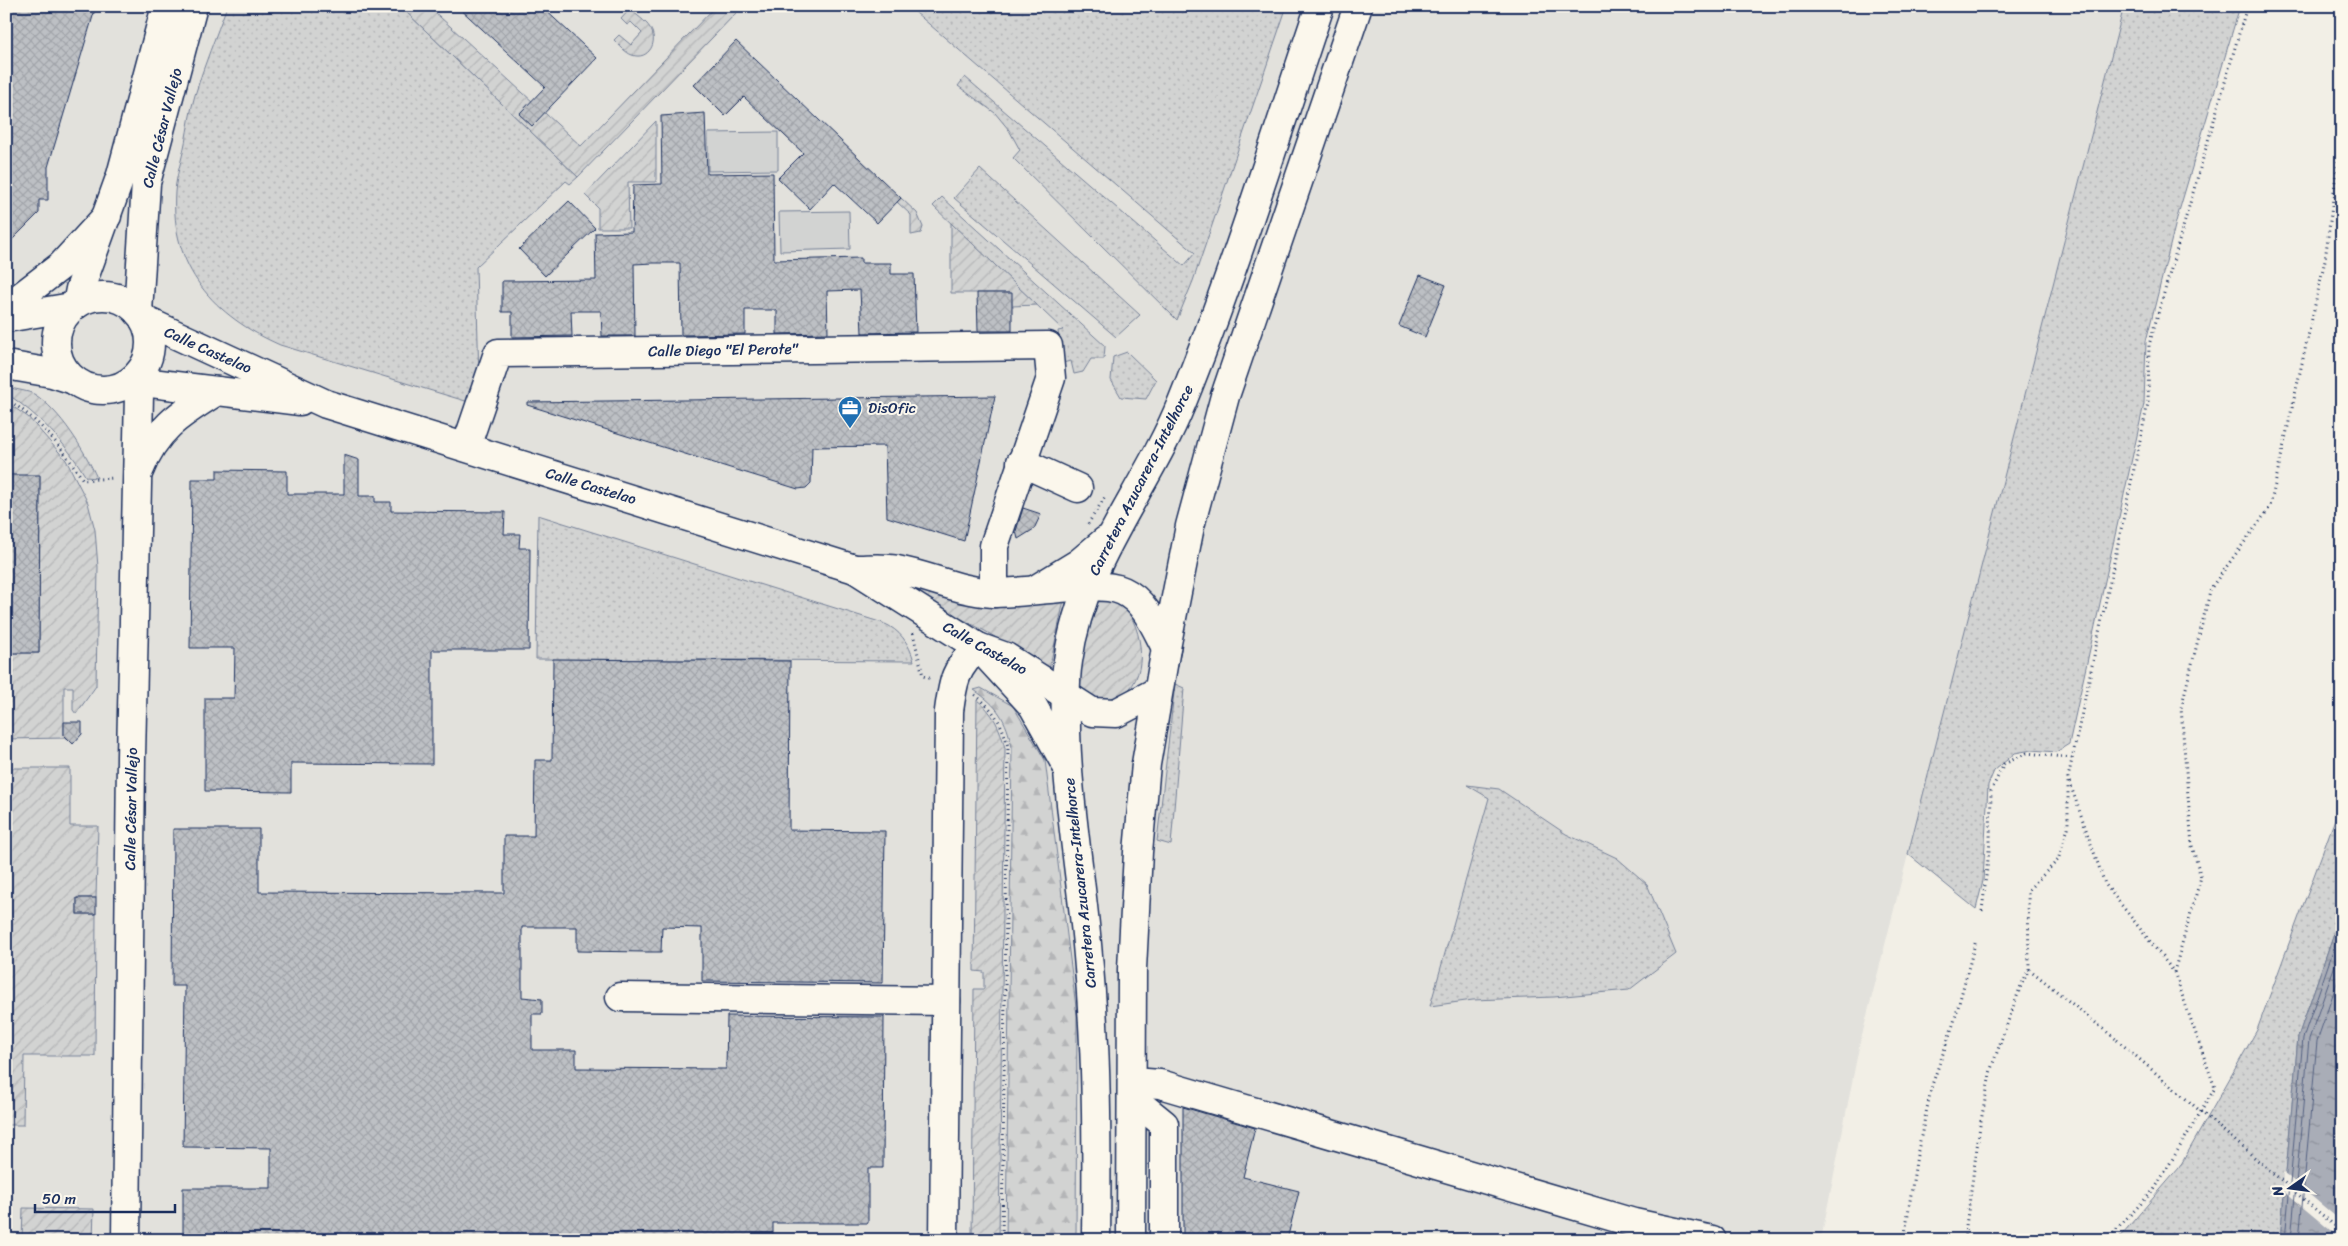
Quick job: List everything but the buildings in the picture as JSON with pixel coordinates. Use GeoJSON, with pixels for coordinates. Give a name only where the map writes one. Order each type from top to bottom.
{"type":"FeatureCollection","features":[{"type":"Feature","properties":{"kind":"main road","name":"Calle César Vallejo"},"geometry":{"type":"LineString","coordinates":[[75,306],[121,175],[166,6]]}},
{"type":"Feature","properties":{"kind":"main road","name":"Calle César Vallejo"},"geometry":{"type":"LineString","coordinates":[[141,316],[146,182],[193,6]]}},
{"type":"Feature","properties":{"kind":"main road","name":"Carretera Azucarera-Intelhorce"},"geometry":{"type":"LineString","coordinates":[[1096,1240],[1097,1127],[1094,1022],[1067,766],[1065,694],[1068,659],[1087,588],[1110,537],[1149,469],[1181,406],[1229,278],[1320,6]]}},
{"type":"Feature","properties":{"kind":"main road"},"geometry":{"type":"LineString","coordinates":[[1131,1240],[1132,969],[1138,852],[1146,764],[1158,691],[1190,526],[1225,396],[1358,6]]}},
{"type":"Feature","properties":{"kind":"main road"},"geometry":{"type":"LineString","coordinates":[[6,308],[62,265],[107,216]]}},
{"type":"Feature","properties":{"kind":"main road"},"geometry":{"type":"LineString","coordinates":[[6,318],[75,306],[94,297],[115,297],[128,303],[141,316],[150,340],[147,360],[134,378],[119,388],[103,390],[88,388],[74,380],[52,373],[6,365]]}},
{"type":"Feature","properties":{"kind":"main road"},"geometry":{"type":"LineString","coordinates":[[74,380],[66,372],[60,361],[56,344],[59,326],[75,306]]}},
{"type":"Feature","properties":{"kind":"main road","name":"Calle Castelao"},"geometry":{"type":"LineString","coordinates":[[141,316],[326,404],[855,569],[978,647],[1006,657],[1065,694]]}},
{"type":"Feature","properties":{"kind":"main road","name":"Calle Diego \"El Perote\""},"geometry":{"type":"LineString","coordinates":[[466,447],[498,353],[1048,346],[1051,378],[1022,462]]}},
{"type":"Feature","properties":{"kind":"main road","name":"Calle César Vallejo"},"geometry":{"type":"LineString","coordinates":[[126,1240],[136,477],[139,394],[134,378]]}},
{"type":"Feature","properties":{"kind":"main road","name":"Calle Castelao"},"geometry":{"type":"LineString","coordinates":[[134,378],[151,383],[326,404]]}},
{"type":"Feature","properties":{"kind":"main road"},"geometry":{"type":"LineString","coordinates":[[136,477],[147,451],[164,428],[184,412],[217,391]]}},
{"type":"Feature","properties":{"kind":"main road"},"geometry":{"type":"LineString","coordinates":[[994,593],[994,546],[1022,462],[1078,488]]}},
{"type":"Feature","properties":{"kind":"main road"},"geometry":{"type":"LineString","coordinates":[[1034,591],[1078,563],[1110,537]]}},
{"type":"Feature","properties":{"kind":"main road","name":"Calle Castelao"},"geometry":{"type":"LineString","coordinates":[[855,569],[894,569],[951,587],[994,593],[1087,588]]}},
{"type":"Feature","properties":{"kind":"main road"},"geometry":{"type":"LineString","coordinates":[[1087,588],[1103,587],[1122,591],[1138,602],[1154,623],[1166,648]]}},
{"type":"Feature","properties":{"kind":"main road"},"geometry":{"type":"LineString","coordinates":[[944,1240],[949,711],[955,676],[966,658],[978,647],[1033,706],[1067,766]]}},
{"type":"Feature","properties":{"kind":"main road"},"geometry":{"type":"LineString","coordinates":[[1065,694],[1078,705],[1092,712],[1116,713],[1158,691]]}},
{"type":"Feature","properties":{"kind":"main road"},"geometry":{"type":"LineString","coordinates":[[620,997],[946,1001]]}},
{"type":"Feature","properties":{"kind":"main road"},"geometry":{"type":"LineString","coordinates":[[1133,1090],[1160,1084],[1634,1223],[1712,1240]]}},
{"type":"Feature","properties":{"kind":"main road"},"geometry":{"type":"LineString","coordinates":[[1133,1090],[1164,1124],[1164,1240]]}},
{"type":"Feature","properties":{"kind":"path"},"geometry":{"type":"LineString","coordinates":[[1964,1240],[1980,1126],[1991,1069],[2020,988],[2029,969],[2028,890],[2058,860],[2068,828],[2068,778],[2148,404],[2149,345],[2247,6]]}},
{"type":"Feature","properties":{"kind":"path"},"geometry":{"type":"LineString","coordinates":[[2174,972],[2201,877],[2192,846],[2181,708],[2211,588],[2270,507],[2325,260],[2342,129]]}},
{"type":"Feature","properties":{"kind":"path"},"geometry":{"type":"LineString","coordinates":[[6,399],[23,409],[48,431],[83,480],[136,477]]}},
{"type":"Feature","properties":{"kind":"path"},"geometry":{"type":"LineString","coordinates":[[1982,911],[1990,842],[1991,791],[2004,764],[2027,753],[2072,758]]}},
{"type":"Feature","properties":{"kind":"path"},"geometry":{"type":"LineString","coordinates":[[2068,778],[2104,884],[2174,972],[2215,1088],[2154,1190],[2106,1240]]}},
{"type":"Feature","properties":{"kind":"path"},"geometry":{"type":"LineString","coordinates":[[1904,1240],[1917,1155],[1932,1084],[1954,1022],[1976,940]]}},
{"type":"Feature","properties":{"kind":"path"},"geometry":{"type":"LineString","coordinates":[[2029,969],[2117,1040],[2342,1232]]}},
{"type":"Feature","properties":{"kind":"shaded area"},"geometry":{"type":"Polygon","coordinates":[[[6,6],[2124,6],[1859,1047],[1821,1240],[6,1240],[6,6]]]}},
{"type":"Feature","properties":{"kind":"green space"},"geometry":{"type":"Polygon","coordinates":[[[227,6],[400,6],[578,177],[570,184],[566,181],[476,267],[479,379],[472,403],[280,345],[235,320],[216,304],[201,286],[189,266],[180,244],[175,219],[175,192],[193,101],[227,6]]]}},
{"type":"Feature","properties":{"kind":"green space"},"geometry":{"type":"Polygon","coordinates":[[[400,6],[428,6],[581,146],[716,6],[733,6],[738,11],[578,177],[400,6]]]}},
{"type":"Feature","properties":{"kind":"green space"},"geometry":{"type":"Polygon","coordinates":[[[908,6],[1287,6],[1193,281],[1177,320],[1013,158],[1020,150],[1009,130],[995,113],[958,86],[965,77],[1184,266],[1195,253],[908,6]]]}},
{"type":"Feature","properties":{"kind":"green space"},"geometry":{"type":"Polygon","coordinates":[[[2124,6],[2240,6],[2177,218],[2146,341],[2144,404],[2069,744],[2056,752],[2032,750],[2015,753],[1994,771],[1988,785],[1983,881],[1976,909],[1908,854],[2124,6]]]}},
{"type":"Feature","properties":{"kind":"green space"},"geometry":{"type":"Polygon","coordinates":[[[630,9],[646,23],[653,33],[651,49],[643,55],[630,54],[614,40],[619,35],[631,45],[642,33],[631,22],[627,25],[621,19],[630,9]]]}},
{"type":"Feature","properties":{"kind":"green space"},"geometry":{"type":"Polygon","coordinates":[[[656,121],[656,182],[628,182],[629,228],[598,228],[598,208],[585,195],[656,121]]]}},
{"type":"Feature","properties":{"kind":"green space"},"geometry":{"type":"Polygon","coordinates":[[[778,132],[778,170],[708,171],[708,133],[778,132]]]}},
{"type":"Feature","properties":{"kind":"green space"},"geometry":{"type":"Polygon","coordinates":[[[980,169],[1140,315],[1116,337],[954,198],[980,169]]]}},
{"type":"Feature","properties":{"kind":"green space"},"geometry":{"type":"Polygon","coordinates":[[[942,197],[1105,346],[1104,359],[1091,359],[1083,372],[1074,374],[1071,361],[1062,363],[1058,331],[1063,330],[933,206],[942,197]]]}},
{"type":"Feature","properties":{"kind":"green space"},"geometry":{"type":"Polygon","coordinates":[[[901,198],[917,213],[923,227],[921,233],[911,235],[911,215],[897,202],[901,198]]]}},
{"type":"Feature","properties":{"kind":"green space"},"geometry":{"type":"Polygon","coordinates":[[[849,211],[850,249],[780,251],[779,212],[849,211]]]}},
{"type":"Feature","properties":{"kind":"green space"},"geometry":{"type":"Polygon","coordinates":[[[951,223],[1037,305],[1012,306],[1011,293],[951,293],[951,223]]]}},
{"type":"Feature","properties":{"kind":"green space"},"geometry":{"type":"Polygon","coordinates":[[[1127,352],[1156,380],[1146,399],[1121,397],[1111,380],[1113,357],[1127,352]]]}},
{"type":"Feature","properties":{"kind":"green space"},"geometry":{"type":"Polygon","coordinates":[[[11,388],[34,394],[53,410],[79,444],[97,478],[86,477],[70,453],[51,431],[30,411],[6,393],[11,388]]]}},
{"type":"Feature","properties":{"kind":"green space"},"geometry":{"type":"Polygon","coordinates":[[[6,402],[28,417],[66,460],[88,503],[95,530],[98,567],[96,686],[76,714],[73,710],[73,687],[64,687],[64,735],[67,738],[6,739],[6,653],[39,653],[40,476],[6,475],[6,402]]]}},
{"type":"Feature","properties":{"kind":"green space"},"geometry":{"type":"Polygon","coordinates":[[[538,515],[883,623],[899,633],[909,648],[914,661],[536,659],[538,515]]]}},
{"type":"Feature","properties":{"kind":"green space"},"geometry":{"type":"Polygon","coordinates":[[[909,586],[1064,600],[1049,670],[985,631],[907,591],[909,586]]]}},
{"type":"Feature","properties":{"kind":"green space"},"geometry":{"type":"Polygon","coordinates":[[[1111,601],[1126,610],[1133,621],[1138,634],[1140,661],[1138,674],[1133,685],[1124,694],[1113,699],[1101,701],[1094,699],[1079,687],[1084,649],[1097,602],[1111,601]]]}},
{"type":"Feature","properties":{"kind":"green space"},"geometry":{"type":"Polygon","coordinates":[[[1175,684],[1184,688],[1171,845],[1157,841],[1175,684]]]}},
{"type":"Feature","properties":{"kind":"green space"},"geometry":{"type":"Polygon","coordinates":[[[981,688],[1013,706],[1045,760],[1077,1015],[1076,1240],[1006,1240],[1012,747],[1000,714],[974,690],[981,688]]]}},
{"type":"Feature","properties":{"kind":"green space"},"geometry":{"type":"Polygon","coordinates":[[[977,700],[995,721],[1005,748],[999,1240],[972,1240],[974,989],[984,989],[984,972],[974,971],[977,700]]]}},
{"type":"Feature","properties":{"kind":"green space"},"geometry":{"type":"Polygon","coordinates":[[[6,768],[70,768],[70,826],[98,826],[96,898],[77,898],[77,914],[96,914],[95,1056],[24,1056],[23,1125],[6,1125],[6,768]]]}},
{"type":"Feature","properties":{"kind":"green space"},"geometry":{"type":"Polygon","coordinates":[[[1467,785],[1499,789],[1566,834],[1617,858],[1647,884],[1676,954],[1629,990],[1554,997],[1473,1000],[1430,1006],[1489,798],[1467,785]]]}},
{"type":"Feature","properties":{"kind":"green space"},"geometry":{"type":"Polygon","coordinates":[[[2342,800],[2342,910],[2298,1037],[2280,1240],[2117,1240],[2179,1168],[2257,1030],[2342,800]]]}},
{"type":"Feature","properties":{"kind":"green space"},"geometry":{"type":"Polygon","coordinates":[[[23,1208],[94,1209],[93,1240],[22,1240],[23,1208]]]}},
{"type":"Feature","properties":{"kind":"water"},"geometry":{"type":"Polygon","coordinates":[[[2342,910],[2342,1240],[2280,1240],[2298,1037],[2342,910]]]}},
{"type":"Feature","properties":{"kind":"pier"},"geometry":{"type":"Polygon","coordinates":[[[2283,1172],[2342,1222],[2342,1240],[2282,1190],[2283,1172]]]}},
{"type":"Feature","properties":{"kind":"place","name":"DisOfic"},"geometry":{"type":"Point","coordinates":[850,429]}}]}
